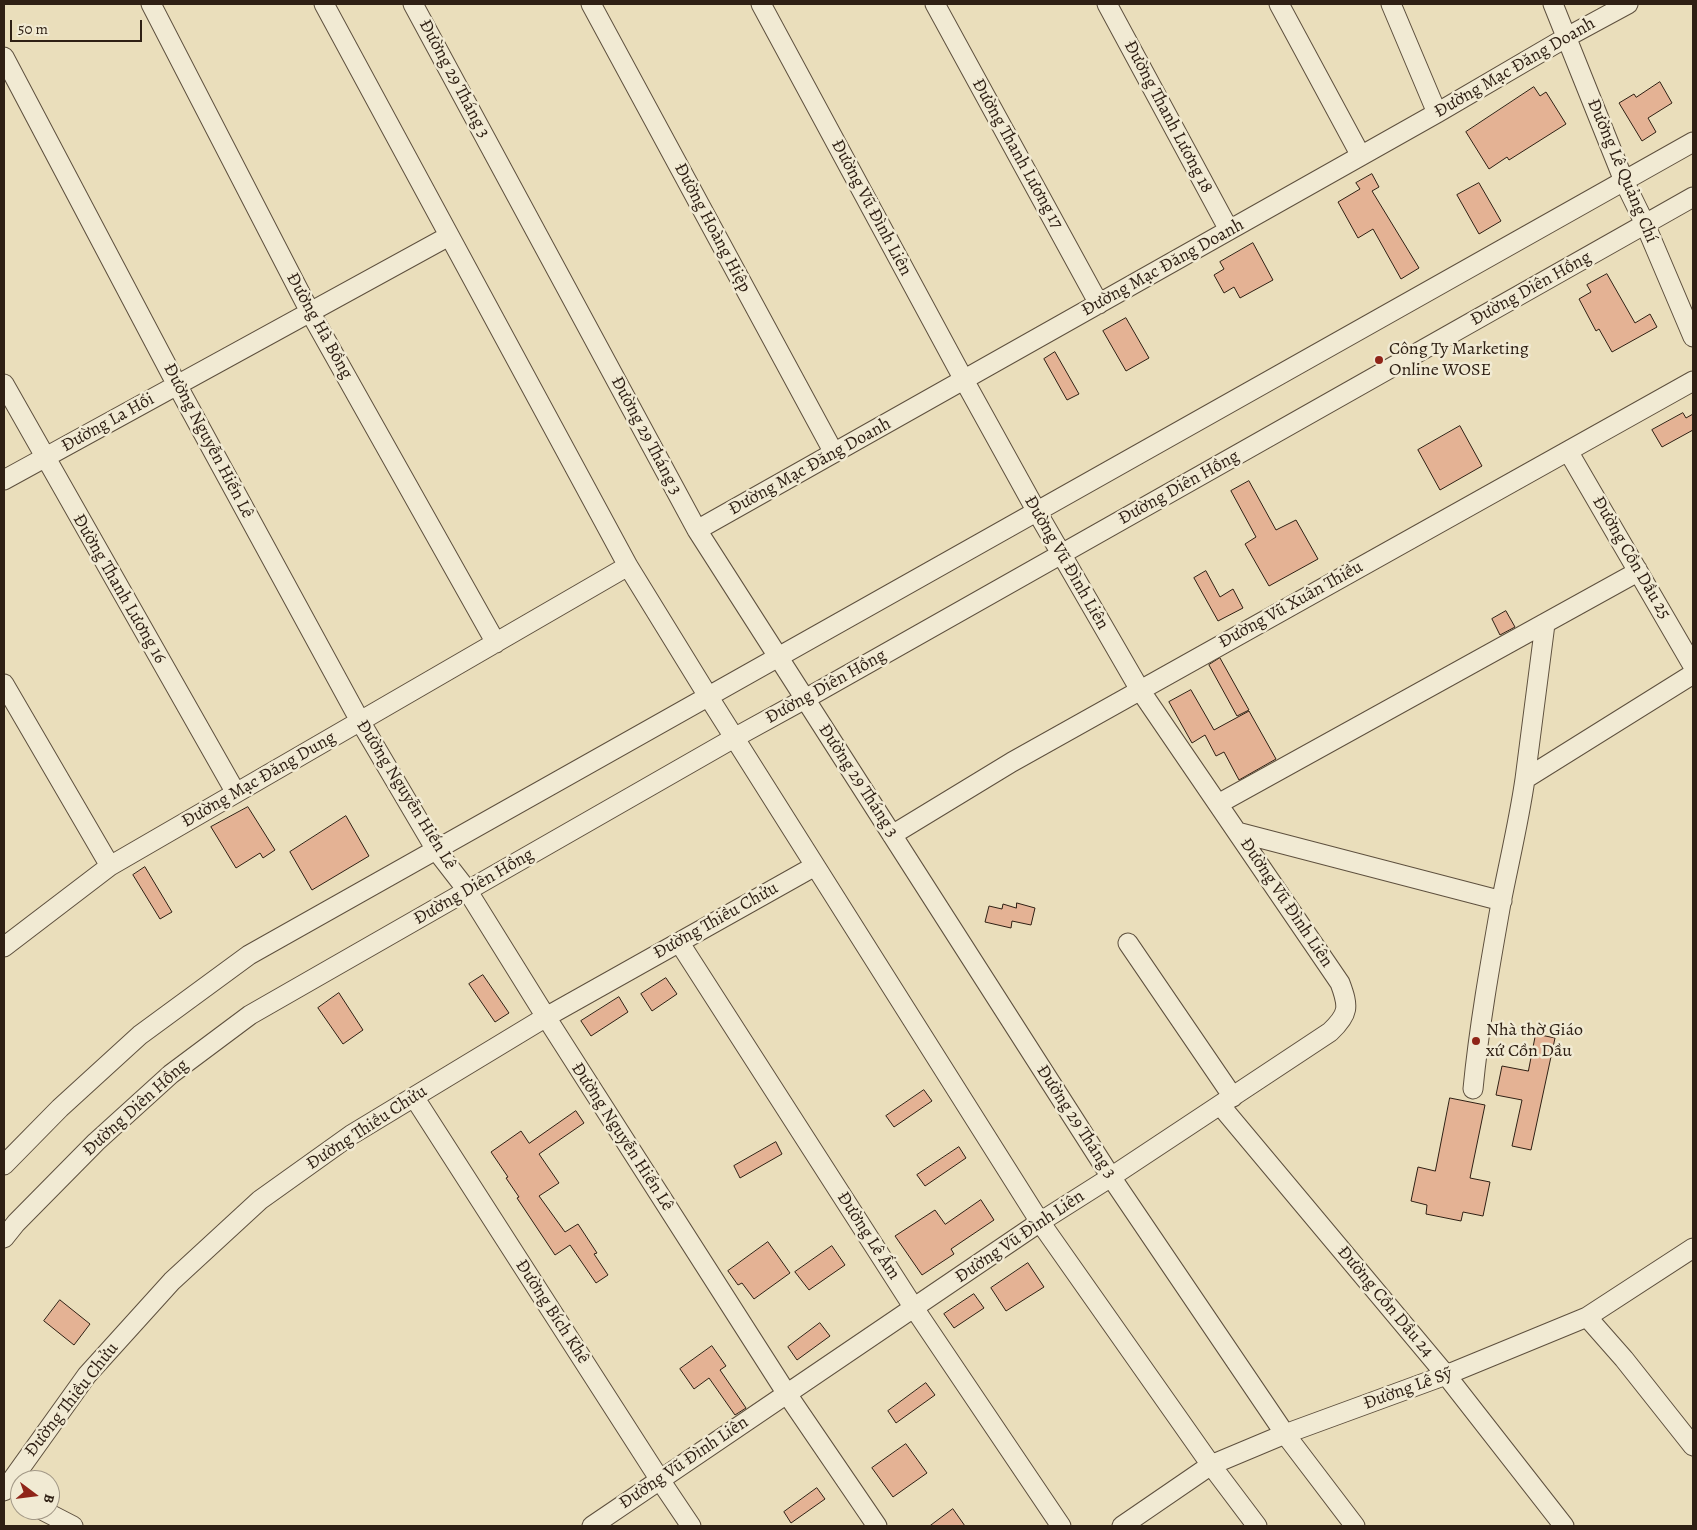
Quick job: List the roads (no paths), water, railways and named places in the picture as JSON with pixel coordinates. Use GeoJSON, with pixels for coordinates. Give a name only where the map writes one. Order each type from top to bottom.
{"type":"FeatureCollection","features":[{"type":"Feature","properties":{"kind":"street","name":"Đường Hà Bồng"},"geometry":{"type":"LineString","coordinates":[[150,4],[310,312],[496,642]]}},
{"type":"Feature","properties":{"kind":"street"},"geometry":{"type":"LineString","coordinates":[[324,4],[628,566],[734,738],[1040,1222],[1211,1465],[1257,1526]]}},
{"type":"Feature","properties":{"kind":"street","name":"Đường 29 Tháng 3"},"geometry":{"type":"LineString","coordinates":[[413,4],[697,530],[1111,1177],[1285,1434],[1355,1526]]}},
{"type":"Feature","properties":{"kind":"street","name":"Đường Hoàng Hiệp"},"geometry":{"type":"LineString","coordinates":[[591,4],[834,453]]}},
{"type":"Feature","properties":{"kind":"street","name":"Đường Vũ Đình Liên"},"geometry":{"type":"LineString","coordinates":[[592,1526],[1040,1222],[1330,1032],[1343,1020],[1347,1001],[1340,983],[1140,690],[1061,555],[964,380],[761,4]]}},
{"type":"Feature","properties":{"kind":"street","name":"Đường Thanh Lương 17"},"geometry":{"type":"LineString","coordinates":[[936,4],[1099,304]]}},
{"type":"Feature","properties":{"kind":"street","name":"Đường Thanh Lương 18"},"geometry":{"type":"LineString","coordinates":[[1108,4],[1230,230]]}},
{"type":"Feature","properties":{"kind":"street"},"geometry":{"type":"LineString","coordinates":[[1279,4],[1361,156]]}},
{"type":"Feature","properties":{"kind":"street"},"geometry":{"type":"LineString","coordinates":[[1391,4],[1438,113]]}},
{"type":"Feature","properties":{"kind":"street","name":"Đường Lê Quảng Chí"},"geometry":{"type":"LineString","coordinates":[[1553,4],[1624,181],[1645,224],[1693,337]]}},
{"type":"Feature","properties":{"kind":"street","name":"Đường Mạc Đăng Doanh"},"geometry":{"type":"LineString","coordinates":[[697,530],[1628,4]]}},
{"type":"Feature","properties":{"kind":"street","name":"Đường Nguyễn Hiến Lê"},"geometry":{"type":"LineString","coordinates":[[4,57],[177,385],[360,721],[436,850],[467,890],[787,1394],[877,1526]]}},
{"type":"Feature","properties":{"kind":"street"},"geometry":{"type":"LineString","coordinates":[[4,1164],[60,1108],[140,1035],[242,961],[708,696],[1693,142]]}},
{"type":"Feature","properties":{"kind":"street","name":"Đường Diên Hồng"},"geometry":{"type":"LineString","coordinates":[[4,1238],[16,1223],[96,1142],[171,1074],[250,1015],[734,738],[1693,197]]}},
{"type":"Feature","properties":{"kind":"street","name":"Đường La Hối"},"geometry":{"type":"LineString","coordinates":[[4,480],[449,236]]}},
{"type":"Feature","properties":{"kind":"street","name":"Đường Vũ Xuân Thiều"},"geometry":{"type":"LineString","coordinates":[[892,834],[1012,762],[1693,381]]}},
{"type":"Feature","properties":{"kind":"street","name":"Đường Thanh Lương 16"},"geometry":{"type":"LineString","coordinates":[[4,384],[44,458],[236,793]]}},
{"type":"Feature","properties":{"kind":"street","name":"Đường Cồn Dầu 25"},"geometry":{"type":"LineString","coordinates":[[1568,451],[1693,666]]}},
{"type":"Feature","properties":{"kind":"street","name":"Đường Mạc Đăng Dung"},"geometry":{"type":"LineString","coordinates":[[4,947],[110,866],[628,566]]}},
{"type":"Feature","properties":{"kind":"street"},"geometry":{"type":"LineString","coordinates":[[1218,804],[1545,624],[1632,575],[1637,570]]}},
{"type":"Feature","properties":{"kind":"street"},"geometry":{"type":"LineString","coordinates":[[1473,1089],[1478,1041],[1525,779],[1545,624]]}},
{"type":"Feature","properties":{"kind":"street"},"geometry":{"type":"LineString","coordinates":[[1525,779],[1693,674]]}},
{"type":"Feature","properties":{"kind":"street"},"geometry":{"type":"LineString","coordinates":[[4,684],[110,866]]}},
{"type":"Feature","properties":{"kind":"street"},"geometry":{"type":"LineString","coordinates":[[1237,832],[1502,901]]}},
{"type":"Feature","properties":{"kind":"street","name":"Đường Thiều Chửu"},"geometry":{"type":"LineString","coordinates":[[4,1490],[87,1375],[172,1281],[260,1200],[351,1135],[546,1017],[815,866]]}},
{"type":"Feature","properties":{"kind":"street","name":"Đường Lê Ấm"},"geometry":{"type":"LineString","coordinates":[[679,942],[914,1308],[1061,1526]]}},
{"type":"Feature","properties":{"kind":"street","name":"Đường Cồn Dầu 24"},"geometry":{"type":"LineString","coordinates":[[1128,943],[1226,1101],[1446,1375],[1564,1526]]}},
{"type":"Feature","properties":{"kind":"street","name":"Đường Bích Khê"},"geometry":{"type":"LineString","coordinates":[[414,1097],[691,1526]]}},
{"type":"Feature","properties":{"kind":"street","name":"Đường Lê Sỹ"},"geometry":{"type":"LineString","coordinates":[[1122,1526],[1211,1465],[1285,1434],[1446,1375],[1587,1317],[1693,1248]]}},
{"type":"Feature","properties":{"kind":"street"},"geometry":{"type":"LineString","coordinates":[[1587,1317],[1624,1359],[1693,1446]]}},
{"type":"Feature","properties":{"kind":"street"},"geometry":{"type":"LineString","coordinates":[[60,1519],[73,1526]]}},
{"type":"Feature","properties":{"kind":"place","name":"Công Ty Marketing Online WOSE"},"geometry":{"type":"Point","coordinates":[1379,360]}},
{"type":"Feature","properties":{"kind":"place","name":"Nhà thờ Giáo xứ Cồn Dầu"},"geometry":{"type":"Point","coordinates":[1476,1041]}}]}
